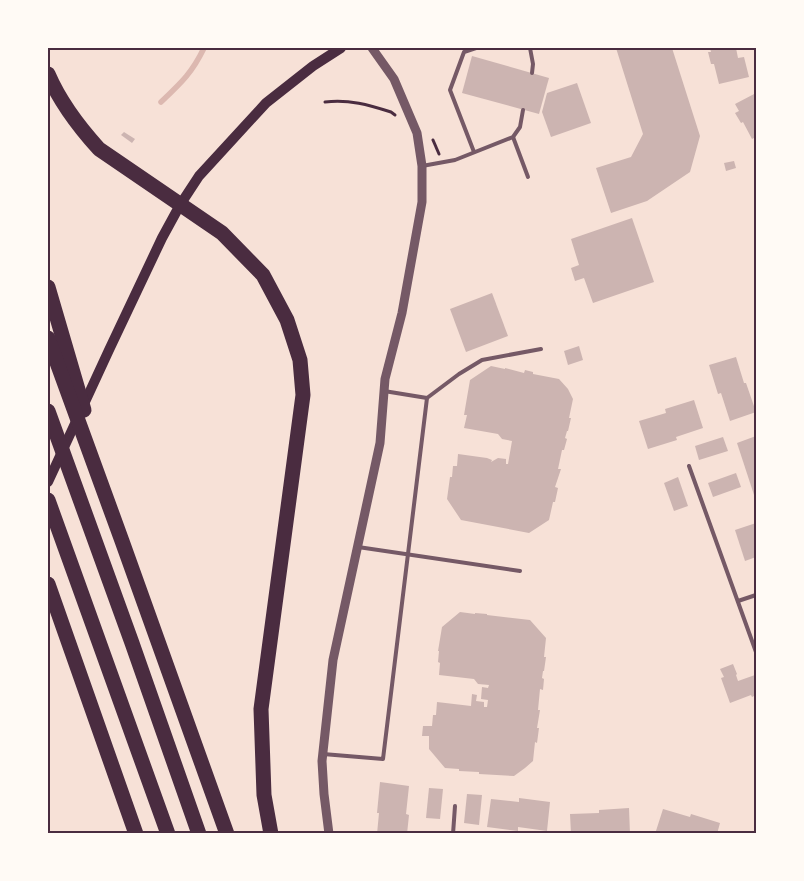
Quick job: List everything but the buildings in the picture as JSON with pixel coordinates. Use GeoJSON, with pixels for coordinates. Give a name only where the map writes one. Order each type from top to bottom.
{"type":"FeatureCollection","features":[{"type":"Feature","properties":{"kind":"highway"},"geometry":{"type":"LineString","coordinates":[[48,74],[56,92],[72,117],[99,149],[222,233],[262,275],[286,320],[300,360],[303,396],[261,709],[264,795],[271,834]]}},
{"type":"Feature","properties":{"kind":"highway"},"geometry":{"type":"LineString","coordinates":[[48,287],[122,541]]}},
{"type":"Feature","properties":{"kind":"highway"},"geometry":{"type":"LineString","coordinates":[[48,338],[226,834]]}},
{"type":"Feature","properties":{"kind":"highway"},"geometry":{"type":"LineString","coordinates":[[48,411],[200,834]]}},
{"type":"Feature","properties":{"kind":"highway"},"geometry":{"type":"LineString","coordinates":[[48,500],[168,834]]}},
{"type":"Feature","properties":{"kind":"highway"},"geometry":{"type":"LineString","coordinates":[[48,584],[136,834]]}},
{"type":"Feature","properties":{"kind":"main road"},"geometry":{"type":"LineString","coordinates":[[48,482],[108,350],[162,238],[199,176],[266,102],[313,66],[341,48]]}},
{"type":"Feature","properties":{"kind":"street"},"geometry":{"type":"LineString","coordinates":[[329,834],[322,761],[333,660],[380,443],[386,379],[402,313],[422,202],[422,166],[417,133],[394,79],[372,48]]}},
{"type":"Feature","properties":{"kind":"lane"},"geometry":{"type":"LineString","coordinates":[[474,152],[450,90],[464,52],[476,48]]}},
{"type":"Feature","properties":{"kind":"lane"},"geometry":{"type":"LineString","coordinates":[[530,48],[533,64],[532,73]]}},
{"type":"Feature","properties":{"kind":"lane"},"geometry":{"type":"LineString","coordinates":[[422,166],[455,160],[514,137],[520,127],[524,110]]}},
{"type":"Feature","properties":{"kind":"lane"},"geometry":{"type":"LineString","coordinates":[[514,137],[528,177]]}},
{"type":"Feature","properties":{"kind":"lane"},"geometry":{"type":"LineString","coordinates":[[323,754],[383,759],[427,398],[459,374],[482,360],[541,349]]}},
{"type":"Feature","properties":{"kind":"lane"},"geometry":{"type":"LineString","coordinates":[[384,391],[427,398]]}},
{"type":"Feature","properties":{"kind":"lane"},"geometry":{"type":"LineString","coordinates":[[689,466],[756,652]]}},
{"type":"Feature","properties":{"kind":"lane"},"geometry":{"type":"LineString","coordinates":[[358,547],[520,571]]}},
{"type":"Feature","properties":{"kind":"lane"},"geometry":{"type":"LineString","coordinates":[[738,601],[756,595]]}},
{"type":"Feature","properties":{"kind":"lane"},"geometry":{"type":"LineString","coordinates":[[453,834],[455,806]]}},
{"type":"Feature","properties":{"kind":"path"},"geometry":{"type":"LineString","coordinates":[[325,102],[335,101],[364,104],[392,112],[414,126]]}},
{"type":"Feature","properties":{"kind":"waterway"},"geometry":{"type":"LineString","coordinates":[[161,102],[186,77],[204,48]]}}]}
